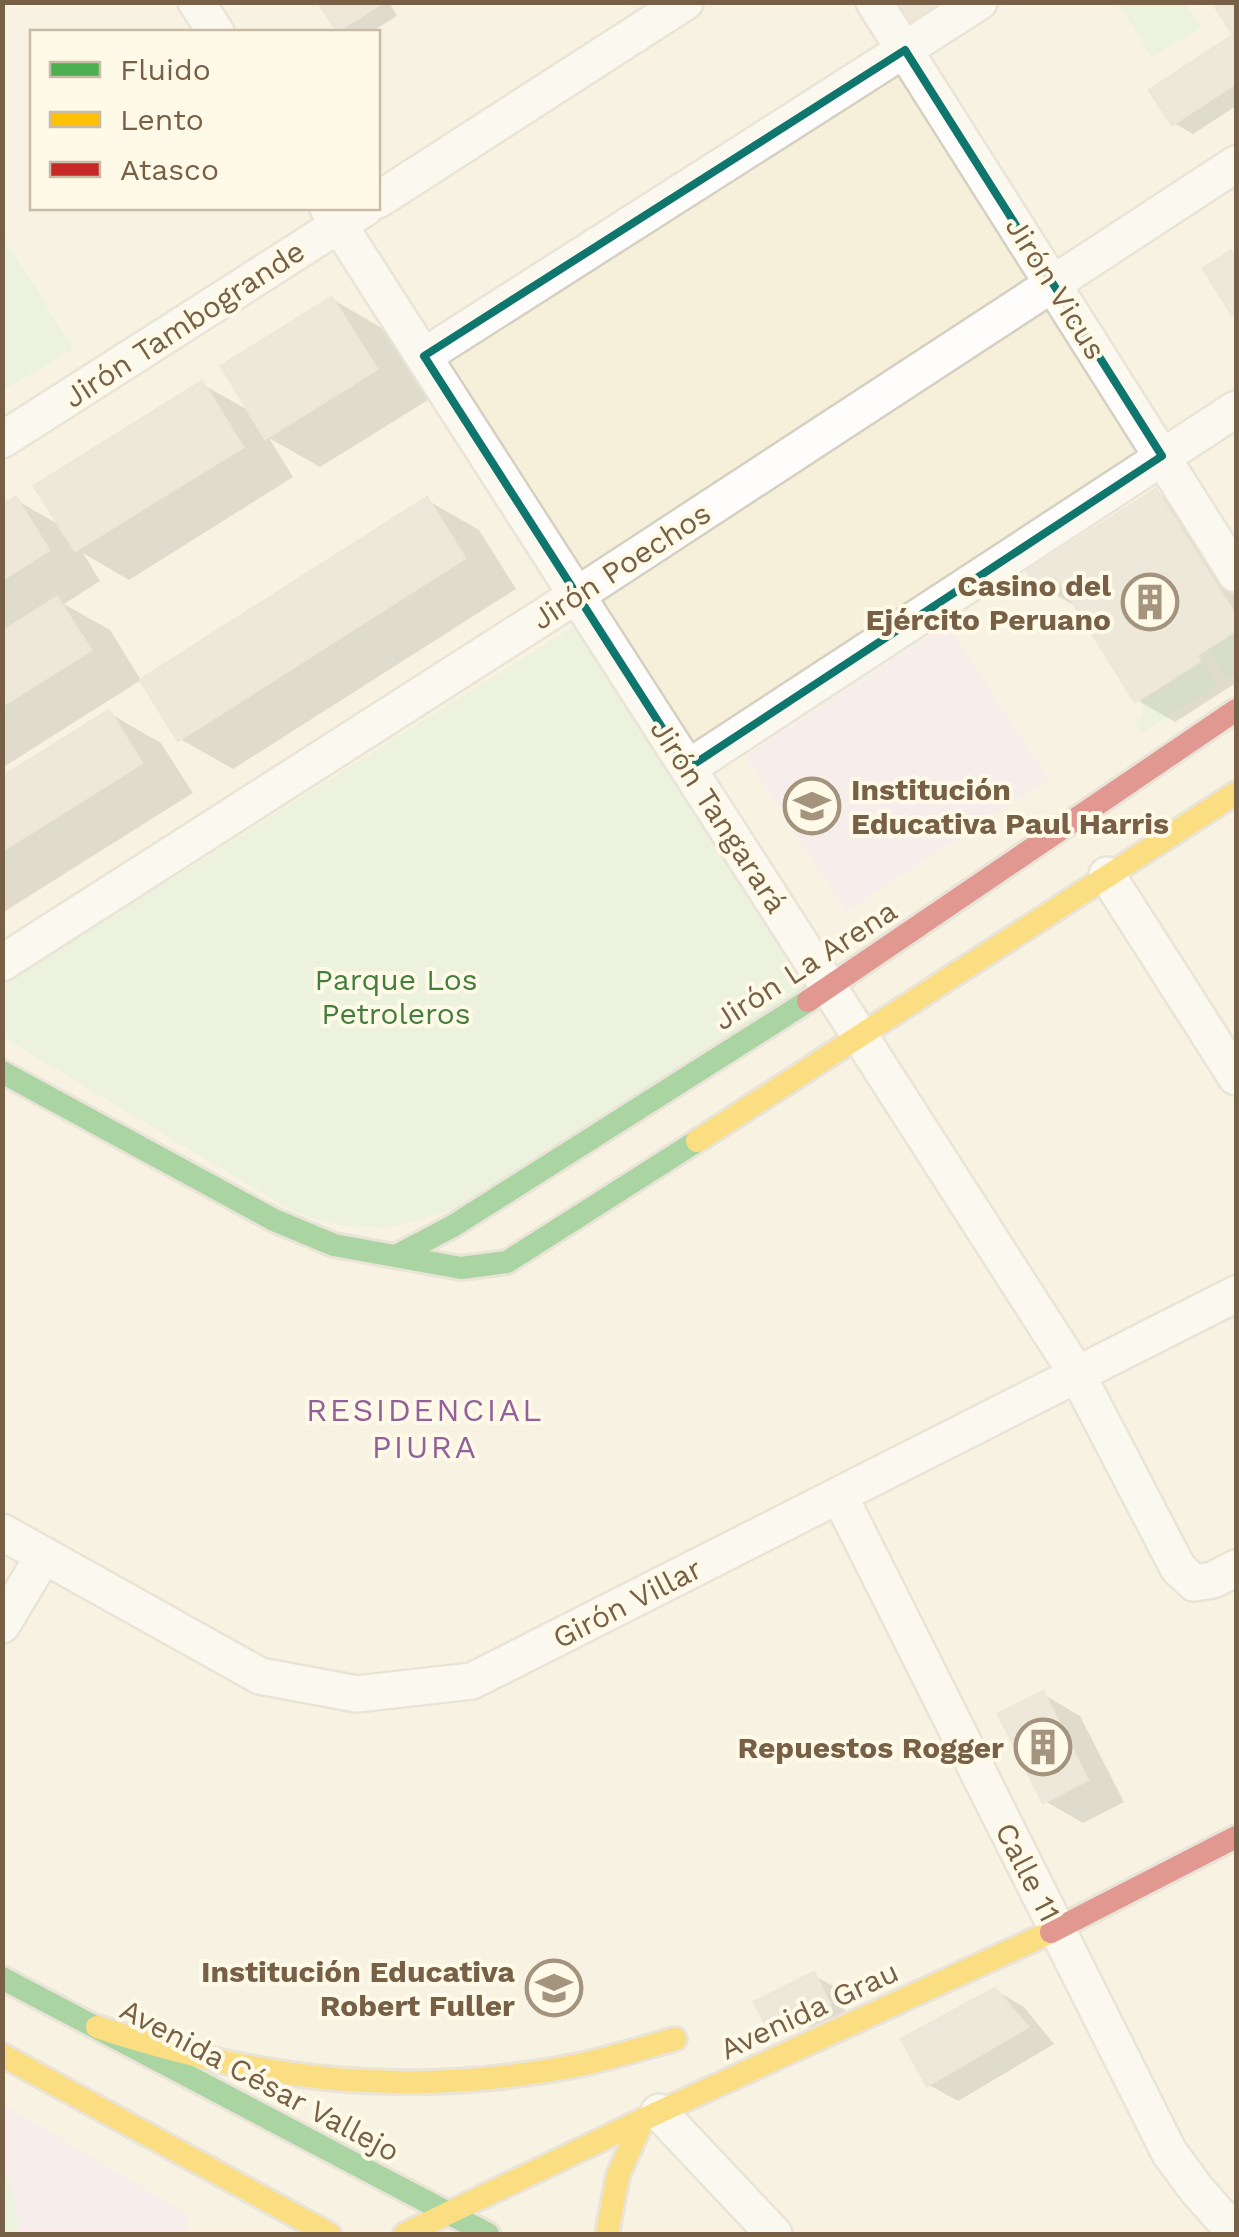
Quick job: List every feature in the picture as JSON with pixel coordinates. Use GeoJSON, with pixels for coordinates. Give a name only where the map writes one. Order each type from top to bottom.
{"type":"FeatureCollection","features":[{"type":"Feature","properties":{"kind":"main road","name":"Jirón La Arena"},"geometry":{"type":"LineString","coordinates":[[396,1256],[501,1196],[829,988],[1236,710]]}},
{"type":"Feature","properties":{"kind":"main road"},"geometry":{"type":"LineString","coordinates":[[2,1072],[274,1220],[334,1245],[461,1268],[506,1262],[1236,793]]}},
{"type":"Feature","properties":{"kind":"main road","name":"Avenida Grau"},"geometry":{"type":"LineString","coordinates":[[405,2234],[1057,1929],[1236,1837]]}},
{"type":"Feature","properties":{"kind":"main road","name":"Avenida César Vallejo"},"geometry":{"type":"LineString","coordinates":[[2,1978],[488,2234]]}},
{"type":"Feature","properties":{"kind":"main road"},"geometry":{"type":"LineString","coordinates":[[97,2027],[190,2057],[287,2076],[385,2084],[484,2080],[580,2065],[676,2038]]}},
{"type":"Feature","properties":{"kind":"main road"},"geometry":{"type":"LineString","coordinates":[[2,2055],[329,2234]]}},
{"type":"Feature","properties":{"kind":"main road"},"geometry":{"type":"LineString","coordinates":[[607,2234],[611,2193],[623,2155],[651,2116]]}},
{"type":"Feature","properties":{"kind":"street"},"geometry":{"type":"LineString","coordinates":[[380,199],[685,2]]}},
{"type":"Feature","properties":{"kind":"street","name":"Jirón Vicus"},"geometry":{"type":"LineString","coordinates":[[874,2],[1236,574]]}},
{"type":"Feature","properties":{"kind":"street"},"geometry":{"type":"LineString","coordinates":[[424,356],[979,2]]}},
{"type":"Feature","properties":{"kind":"street","name":"Jirón Poechos"},"geometry":{"type":"LineString","coordinates":[[2,963],[577,595],[1236,164]]}},
{"type":"Feature","properties":{"kind":"street","name":"Jirón Tangarará"},"geometry":{"type":"LineString","coordinates":[[344,213],[424,356],[1077,1374],[1178,1568],[1194,1583],[1213,1580],[1236,1568]]}},
{"type":"Feature","properties":{"kind":"street","name":"Jirón Tambogrande"},"geometry":{"type":"LineString","coordinates":[[2,440],[344,213]]}},
{"type":"Feature","properties":{"kind":"street"},"geometry":{"type":"LineString","coordinates":[[688,768],[1236,408]]}},
{"type":"Feature","properties":{"kind":"street"},"geometry":{"type":"LineString","coordinates":[[1107,875],[1236,1077]]}},
{"type":"Feature","properties":{"kind":"street","name":"Girón Villar"},"geometry":{"type":"LineString","coordinates":[[2,1532],[260,1676],[357,1694],[472,1681],[1236,1294]]}},
{"type":"Feature","properties":{"kind":"street","name":"Calle 11"},"geometry":{"type":"LineString","coordinates":[[840,1497],[1169,2152],[1236,2234]]}},
{"type":"Feature","properties":{"kind":"street"},"geometry":{"type":"LineString","coordinates":[[2,1624],[44,1555]]}},
{"type":"Feature","properties":{"kind":"street"},"geometry":{"type":"LineString","coordinates":[[651,2116],[774,2234]]}},
{"type":"Feature","properties":{"kind":"highlighted area"},"geometry":{"type":"Polygon","coordinates":[[[905,50],[1162,456],[688,768],[424,356],[905,50]]]}},
{"type":"Feature","properties":{"kind":"shaded area"},"geometry":{"type":"Polygon","coordinates":[[[3,3],[1236,3],[1236,2234],[3,2234],[3,3]]]}},
{"type":"Feature","properties":{"kind":"shaded area"},"geometry":{"type":"Polygon","coordinates":[[[947,624],[1049,779],[846,911],[745,756],[947,624]]]}},
{"type":"Feature","properties":{"kind":"shaded area"},"geometry":{"type":"Polygon","coordinates":[[[3,2104],[187,2214],[187,2234],[3,2234],[3,2104]]]}},
{"type":"Feature","properties":{"kind":"green space"},"geometry":{"type":"Polygon","coordinates":[[[1118,3],[1185,3],[1201,27],[1152,57],[1118,3]]]}},
{"type":"Feature","properties":{"kind":"green space"},"geometry":{"type":"Polygon","coordinates":[[[5,239],[73,349],[7,388],[2,381],[5,239]]]}},
{"type":"Feature","properties":{"kind":"green space","name":"Parque Los Petroleros"},"geometry":{"type":"Polygon","coordinates":[[[582,621],[812,988],[480,1202],[388,1228],[339,1225],[294,1212],[3,1037],[3,985],[582,621]]]}},
{"type":"Feature","properties":{"kind":"green space"},"geometry":{"type":"Polygon","coordinates":[[[1236,632],[1236,672],[1226,677],[1212,657],[1211,648],[1236,632]]]}},
{"type":"Feature","properties":{"kind":"green space"},"geometry":{"type":"Polygon","coordinates":[[[1203,662],[1218,686],[1141,733],[1135,723],[1143,715],[1141,702],[1203,662]]]}},
{"type":"Feature","properties":{"kind":"green space"},"geometry":{"type":"Polygon","coordinates":[[[2,2165],[14,2193],[18,2234],[3,2234],[2,2165]]]}},
{"type":"Feature","properties":{"kind":"building"},"geometry":{"type":"Polygon","coordinates":[[[318,2],[378,2],[379,5],[336,30],[318,2]]]}},
{"type":"Feature","properties":{"kind":"building"},"geometry":{"type":"Polygon","coordinates":[[[899,2],[940,2],[911,21],[899,2]]]}},
{"type":"Feature","properties":{"kind":"building"},"geometry":{"type":"Polygon","coordinates":[[[1212,2],[1236,2],[1234,36],[1212,2]]]}},
{"type":"Feature","properties":{"kind":"building"},"geometry":{"type":"Polygon","coordinates":[[[1233,35],[1236,83],[1172,125],[1149,90],[1233,35]]]}},
{"type":"Feature","properties":{"kind":"building"},"geometry":{"type":"Polygon","coordinates":[[[1231,251],[1236,259],[1236,313],[1232,315],[1203,268],[1231,251]]]}},
{"type":"Feature","properties":{"kind":"building"},"geometry":{"type":"Polygon","coordinates":[[[332,297],[377,369],[265,439],[221,366],[332,297]]]}},
{"type":"Feature","properties":{"kind":"building"},"geometry":{"type":"Polygon","coordinates":[[[202,381],[243,447],[75,551],[34,486],[202,381]]]}},
{"type":"Feature","properties":{"kind":"building","name":"Casino del Ejército Peruano"},"geometry":{"type":"Polygon","coordinates":[[[1156,489],[1236,616],[1236,630],[1197,655],[1200,661],[1135,702],[1056,576],[1038,587],[1027,571],[1156,489]]]}},
{"type":"Feature","properties":{"kind":"building"},"geometry":{"type":"Polygon","coordinates":[[[16,497],[49,550],[2,580],[2,505],[16,497]]]}},
{"type":"Feature","properties":{"kind":"building"},"geometry":{"type":"Polygon","coordinates":[[[427,497],[465,558],[178,741],[140,680],[427,497]]]}},
{"type":"Feature","properties":{"kind":"building"},"geometry":{"type":"Polygon","coordinates":[[[57,597],[91,650],[2,706],[2,632],[57,597]]]}},
{"type":"Feature","properties":{"kind":"building"},"geometry":{"type":"Polygon","coordinates":[[[109,710],[142,763],[2,851],[2,777],[109,710]]]}},
{"type":"Feature","properties":{"kind":"building","name":"Repuestos Rogger"},"geometry":{"type":"Polygon","coordinates":[[[1043,1691],[1088,1780],[1043,1803],[998,1714],[1043,1691]]]}},
{"type":"Feature","properties":{"kind":"building"},"geometry":{"type":"Polygon","coordinates":[[[814,1972],[831,2007],[772,2037],[754,2002],[814,1972]]]}},
{"type":"Feature","properties":{"kind":"building"},"geometry":{"type":"Polygon","coordinates":[[[995,1988],[1028,2027],[927,2086],[901,2039],[995,1988]]]}},
{"type":"Feature","properties":{"kind":"traffic: fast"},"geometry":{"type":"LineString","coordinates":[[396,1256],[453,1226],[808,1001]]}},
{"type":"Feature","properties":{"kind":"traffic: fast"},"geometry":{"type":"LineString","coordinates":[[2,1072],[274,1220],[334,1245],[461,1268],[507,1262],[697,1141]]}},
{"type":"Feature","properties":{"kind":"traffic: fast"},"geometry":{"type":"LineString","coordinates":[[2,1978],[488,2234]]}},
{"type":"Feature","properties":{"kind":"traffic: slow"},"geometry":{"type":"LineString","coordinates":[[697,1141],[1236,793]]}},
{"type":"Feature","properties":{"kind":"traffic: slow"},"geometry":{"type":"LineString","coordinates":[[405,2234],[1051,1932]]}},
{"type":"Feature","properties":{"kind":"traffic: slow"},"geometry":{"type":"LineString","coordinates":[[97,2027],[158,2046],[276,2072],[395,2082],[516,2075],[579,2065],[675,2039]]}},
{"type":"Feature","properties":{"kind":"traffic: slow"},"geometry":{"type":"LineString","coordinates":[[2,2055],[329,2234]]}},
{"type":"Feature","properties":{"kind":"traffic: slow"},"geometry":{"type":"LineString","coordinates":[[607,2234],[618,2175],[643,2120]]}},
{"type":"Feature","properties":{"kind":"traffic: jam"},"geometry":{"type":"LineString","coordinates":[[808,1001],[1236,710]]}},
{"type":"Feature","properties":{"kind":"traffic: jam"},"geometry":{"type":"LineString","coordinates":[[1051,1932],[1236,1837]]}},
{"type":"Feature","properties":{"kind":"place","name":"Casino del Ejército Peruano"},"geometry":{"type":"Point","coordinates":[1150,602]}},
{"type":"Feature","properties":{"kind":"place","name":"Institución Educativa Paul Harris"},"geometry":{"type":"Point","coordinates":[812,806]}},
{"type":"Feature","properties":{"kind":"place","name":"Repuestos Rogger"},"geometry":{"type":"Point","coordinates":[1043,1747]}},
{"type":"Feature","properties":{"kind":"place","name":"Institución Educativa Robert Fuller"},"geometry":{"type":"Point","coordinates":[554,1988]}},
{"type":"Feature","properties":{"kind":"district","name":"RESIDENCIAL PIURA"},"geometry":{"type":"Point","coordinates":[425,1428]}}]}
